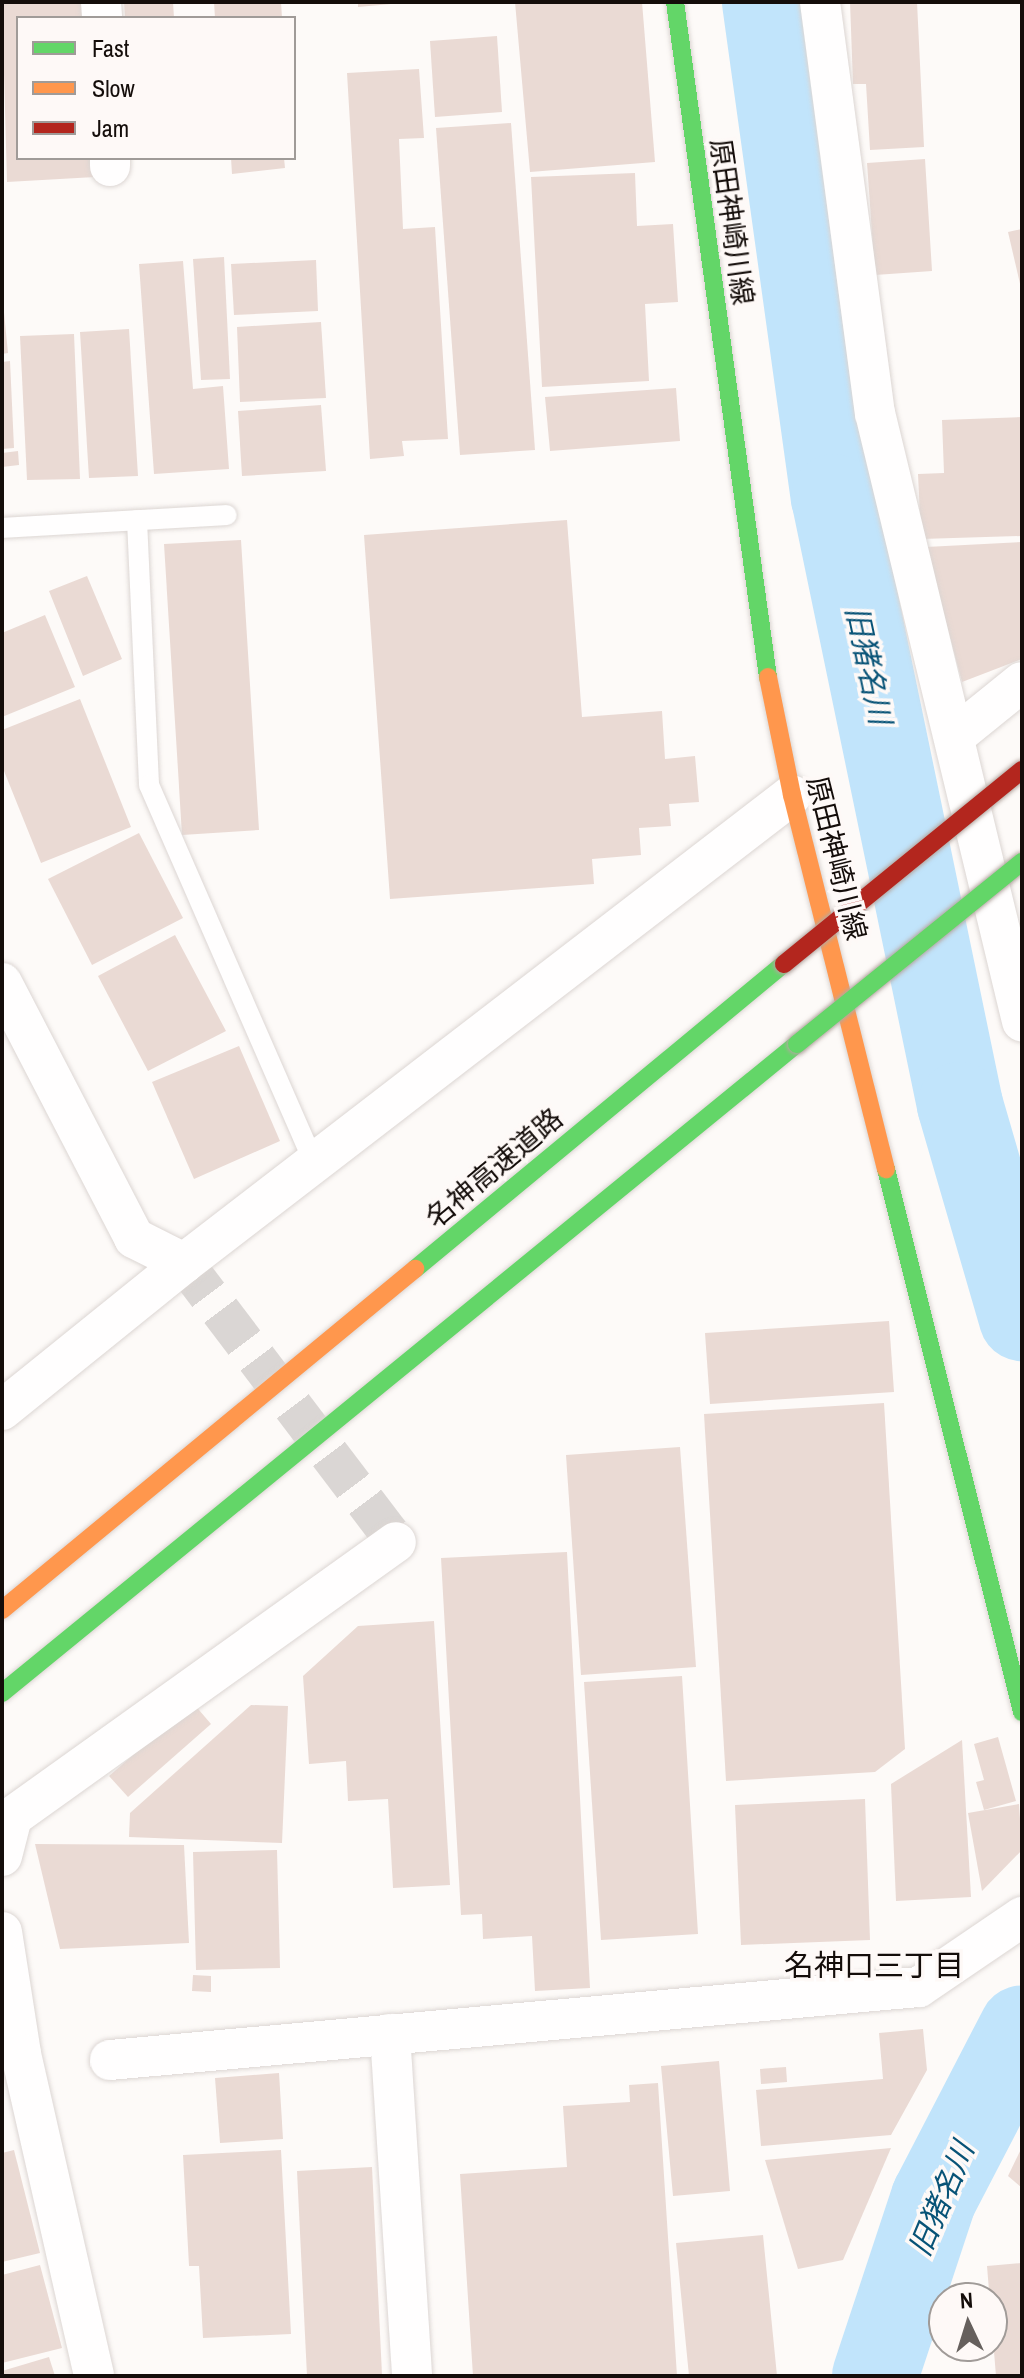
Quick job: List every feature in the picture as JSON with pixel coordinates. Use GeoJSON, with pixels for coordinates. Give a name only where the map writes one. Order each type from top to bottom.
{"type":"FeatureCollection","features":[{"type":"Feature","properties":{"kind":"main road","name":"原田神崎川線"},"geometry":{"type":"LineString","coordinates":[[675,2],[758,625],[792,795],[1022,1712]]}},
{"type":"Feature","properties":{"kind":"main road","name":"名神高速道路"},"geometry":{"type":"LineString","coordinates":[[2,1610],[1022,770]]}},
{"type":"Feature","properties":{"kind":"main road"},"geometry":{"type":"LineString","coordinates":[[2,1693],[1022,862]]}},
{"type":"Feature","properties":{"kind":"street"},"geometry":{"type":"LineString","coordinates":[[820,2],[875,413],[954,737],[1015,945],[1022,1021]]}},
{"type":"Feature","properties":{"kind":"street"},"geometry":{"type":"LineString","coordinates":[[954,737],[1022,682]]}},
{"type":"Feature","properties":{"kind":"street"},"geometry":{"type":"LineString","coordinates":[[2,1410],[184,1263],[792,795]]}},
{"type":"Feature","properties":{"kind":"street"},"geometry":{"type":"LineString","coordinates":[[2,983],[134,1238],[184,1263]]}},
{"type":"Feature","properties":{"kind":"street"},"geometry":{"type":"LineString","coordinates":[[2,1856],[12,1817],[396,1542]]}},
{"type":"Feature","properties":{"kind":"street"},"geometry":{"type":"LineString","coordinates":[[110,2060],[919,1987],[1022,1917]]}},
{"type":"Feature","properties":{"kind":"street"},"geometry":{"type":"LineString","coordinates":[[2,1932],[21,2054],[94,2376]]}},
{"type":"Feature","properties":{"kind":"street"},"geometry":{"type":"LineString","coordinates":[[390,2034],[412,2376]]}},
{"type":"Feature","properties":{"kind":"lane"},"geometry":{"type":"LineString","coordinates":[[2,528],[227,515]]}},
{"type":"Feature","properties":{"kind":"lane"},"geometry":{"type":"LineString","coordinates":[[137,520],[149,785],[314,1162]]}},
{"type":"Feature","properties":{"kind":"building"},"geometry":{"type":"Polygon","coordinates":[[[2,2],[86,2],[87,16],[16,16],[16,160],[94,160],[95,177],[7,182],[2,2]]]}},
{"type":"Feature","properties":{"kind":"building"},"geometry":{"type":"Polygon","coordinates":[[[124,2],[173,2],[174,16],[125,16],[124,2]]]}},
{"type":"Feature","properties":{"kind":"building"},"geometry":{"type":"Polygon","coordinates":[[[214,2],[281,2],[282,16],[215,16],[214,2]]]}},
{"type":"Feature","properties":{"kind":"building"},"geometry":{"type":"Polygon","coordinates":[[[358,2],[391,2],[391,4],[358,7],[358,2]]]}},
{"type":"Feature","properties":{"kind":"building"},"geometry":{"type":"Polygon","coordinates":[[[515,2],[642,2],[655,162],[530,172],[515,2]]]}},
{"type":"Feature","properties":{"kind":"building"},"geometry":{"type":"Polygon","coordinates":[[[850,2],[917,2],[924,147],[870,150],[866,84],[853,84],[850,2]]]}},
{"type":"Feature","properties":{"kind":"building"},"geometry":{"type":"Polygon","coordinates":[[[497,36],[502,112],[435,117],[430,41],[497,36]]]}},
{"type":"Feature","properties":{"kind":"building"},"geometry":{"type":"Polygon","coordinates":[[[419,69],[424,138],[399,139],[403,229],[435,227],[448,439],[402,441],[404,456],[370,459],[347,73],[419,69]]]}},
{"type":"Feature","properties":{"kind":"building"},"geometry":{"type":"Polygon","coordinates":[[[511,123],[535,450],[460,455],[436,128],[511,123]]]}},
{"type":"Feature","properties":{"kind":"building"},"geometry":{"type":"Polygon","coordinates":[[[925,159],[932,271],[875,275],[867,163],[925,159]]]}},
{"type":"Feature","properties":{"kind":"building"},"geometry":{"type":"Polygon","coordinates":[[[231,160],[284,160],[285,168],[232,174],[231,160]]]}},
{"type":"Feature","properties":{"kind":"building"},"geometry":{"type":"Polygon","coordinates":[[[635,173],[637,226],[673,224],[678,302],[645,304],[649,381],[542,387],[531,177],[635,173]]]}},
{"type":"Feature","properties":{"kind":"building"},"geometry":{"type":"Polygon","coordinates":[[[1022,229],[1022,288],[1021,288],[1008,232],[1022,229]]]}},
{"type":"Feature","properties":{"kind":"building"},"geometry":{"type":"Polygon","coordinates":[[[224,257],[230,379],[201,380],[193,259],[224,257]]]}},
{"type":"Feature","properties":{"kind":"building"},"geometry":{"type":"Polygon","coordinates":[[[316,260],[318,311],[234,315],[231,264],[316,260]]]}},
{"type":"Feature","properties":{"kind":"building"},"geometry":{"type":"Polygon","coordinates":[[[183,261],[193,389],[223,386],[229,469],[154,474],[139,264],[183,261]]]}},
{"type":"Feature","properties":{"kind":"building"},"geometry":{"type":"Polygon","coordinates":[[[2,292],[8,353],[2,354],[2,292]]]}},
{"type":"Feature","properties":{"kind":"building"},"geometry":{"type":"Polygon","coordinates":[[[321,322],[326,398],[240,402],[237,327],[321,322]]]}},
{"type":"Feature","properties":{"kind":"building"},"geometry":{"type":"Polygon","coordinates":[[[129,329],[138,476],[89,478],[80,332],[129,329]]]}},
{"type":"Feature","properties":{"kind":"building"},"geometry":{"type":"Polygon","coordinates":[[[74,334],[80,479],[27,480],[20,336],[74,334]]]}},
{"type":"Feature","properties":{"kind":"building"},"geometry":{"type":"Polygon","coordinates":[[[10,361],[14,448],[2,449],[2,362],[10,361]]]}},
{"type":"Feature","properties":{"kind":"building"},"geometry":{"type":"Polygon","coordinates":[[[676,388],[680,441],[550,451],[545,397],[676,388]]]}},
{"type":"Feature","properties":{"kind":"building"},"geometry":{"type":"Polygon","coordinates":[[[321,405],[326,471],[242,476],[238,411],[321,405]]]}},
{"type":"Feature","properties":{"kind":"building"},"geometry":{"type":"Polygon","coordinates":[[[1022,417],[1022,536],[921,539],[918,474],[944,473],[942,420],[1022,417]]]}},
{"type":"Feature","properties":{"kind":"building"},"geometry":{"type":"Polygon","coordinates":[[[18,451],[19,465],[2,467],[2,453],[18,451]]]}},
{"type":"Feature","properties":{"kind":"building"},"geometry":{"type":"Polygon","coordinates":[[[567,520],[582,717],[662,711],[665,759],[695,756],[699,802],[669,804],[671,826],[639,828],[641,855],[592,859],[594,884],[390,899],[364,535],[567,520]]]}},
{"type":"Feature","properties":{"kind":"building"},"geometry":{"type":"Polygon","coordinates":[[[241,540],[259,830],[182,835],[164,544],[241,540]]]}},
{"type":"Feature","properties":{"kind":"building"},"geometry":{"type":"Polygon","coordinates":[[[1022,542],[1022,659],[962,682],[926,547],[1022,542]]]}},
{"type":"Feature","properties":{"kind":"building"},"geometry":{"type":"Polygon","coordinates":[[[87,576],[122,659],[83,676],[49,591],[87,576]]]}},
{"type":"Feature","properties":{"kind":"building"},"geometry":{"type":"Polygon","coordinates":[[[45,615],[75,687],[2,717],[2,633],[45,615]]]}},
{"type":"Feature","properties":{"kind":"building"},"geometry":{"type":"Polygon","coordinates":[[[80,699],[131,827],[41,863],[2,766],[2,730],[80,699]]]}},
{"type":"Feature","properties":{"kind":"building"},"geometry":{"type":"Polygon","coordinates":[[[139,833],[183,918],[92,965],[48,879],[139,833]]]}},
{"type":"Feature","properties":{"kind":"building"},"geometry":{"type":"Polygon","coordinates":[[[175,935],[226,1031],[148,1071],[98,976],[175,935]]]}},
{"type":"Feature","properties":{"kind":"building"},"geometry":{"type":"Polygon","coordinates":[[[239,1046],[280,1141],[194,1179],[152,1082],[239,1046]]]}},
{"type":"Feature","properties":{"kind":"building"},"geometry":{"type":"Polygon","coordinates":[[[889,1321],[894,1392],[710,1404],[705,1333],[889,1321]]]}},
{"type":"Feature","properties":{"kind":"building"},"geometry":{"type":"Polygon","coordinates":[[[884,1403],[905,1749],[875,1772],[726,1781],[704,1414],[884,1403]]]}},
{"type":"Feature","properties":{"kind":"building"},"geometry":{"type":"Polygon","coordinates":[[[680,1447],[696,1667],[581,1675],[566,1455],[680,1447]]]}},
{"type":"Feature","properties":{"kind":"building"},"geometry":{"type":"Polygon","coordinates":[[[567,1552],[590,1988],[535,1991],[532,1936],[483,1939],[482,1914],[461,1915],[441,1558],[567,1552]]]}},
{"type":"Feature","properties":{"kind":"building"},"geometry":{"type":"Polygon","coordinates":[[[434,1621],[450,1885],[393,1888],[388,1799],[348,1801],[346,1761],[309,1764],[303,1676],[358,1626],[434,1621]]]}},
{"type":"Feature","properties":{"kind":"building"},"geometry":{"type":"Polygon","coordinates":[[[682,1676],[698,1934],[601,1940],[584,1682],[682,1676]]]}},
{"type":"Feature","properties":{"kind":"building"},"geometry":{"type":"Polygon","coordinates":[[[193,1703],[211,1724],[128,1797],[109,1776],[193,1703]]]}},
{"type":"Feature","properties":{"kind":"building"},"geometry":{"type":"Polygon","coordinates":[[[251,1705],[288,1706],[282,1843],[129,1837],[130,1813],[251,1705]]]}},
{"type":"Feature","properties":{"kind":"building"},"geometry":{"type":"Polygon","coordinates":[[[998,1737],[1016,1801],[984,1810],[976,1782],[984,1780],[974,1744],[998,1737]]]}},
{"type":"Feature","properties":{"kind":"building"},"geometry":{"type":"Polygon","coordinates":[[[962,1740],[971,1897],[896,1901],[891,1784],[962,1740]]]}},
{"type":"Feature","properties":{"kind":"building"},"geometry":{"type":"Polygon","coordinates":[[[865,1799],[870,1940],[741,1945],[735,1805],[865,1799]]]}},
{"type":"Feature","properties":{"kind":"building"},"geometry":{"type":"Polygon","coordinates":[[[1019,1804],[1022,1850],[982,1891],[968,1813],[1019,1804]]]}},
{"type":"Feature","properties":{"kind":"building"},"geometry":{"type":"Polygon","coordinates":[[[35,1844],[184,1845],[189,1943],[60,1949],[35,1844]]]}},
{"type":"Feature","properties":{"kind":"building"},"geometry":{"type":"Polygon","coordinates":[[[277,1850],[280,1968],[196,1970],[193,1852],[277,1850]]]}},
{"type":"Feature","properties":{"kind":"building"},"geometry":{"type":"Polygon","coordinates":[[[193,1975],[211,1976],[211,1992],[192,1991],[193,1975]]]}},
{"type":"Feature","properties":{"kind":"building"},"geometry":{"type":"Polygon","coordinates":[[[923,2029],[927,2070],[891,2135],[761,2146],[756,2090],[883,2079],[879,2033],[923,2029]]]}},
{"type":"Feature","properties":{"kind":"building"},"geometry":{"type":"Polygon","coordinates":[[[719,2061],[730,2191],[673,2196],[661,2066],[719,2061]]]}},
{"type":"Feature","properties":{"kind":"building"},"geometry":{"type":"Polygon","coordinates":[[[786,2067],[787,2082],[761,2084],[760,2069],[786,2067]]]}},
{"type":"Feature","properties":{"kind":"building"},"geometry":{"type":"Polygon","coordinates":[[[279,2073],[283,2139],[220,2143],[215,2078],[279,2073]]]}},
{"type":"Feature","properties":{"kind":"building"},"geometry":{"type":"Polygon","coordinates":[[[658,2083],[677,2376],[473,2376],[460,2174],[567,2167],[563,2106],[630,2102],[629,2085],[658,2083]]]}},
{"type":"Feature","properties":{"kind":"building"},"geometry":{"type":"Polygon","coordinates":[[[1022,2147],[1022,2188],[1008,2176],[1022,2147]]]}},
{"type":"Feature","properties":{"kind":"building"},"geometry":{"type":"Polygon","coordinates":[[[891,2148],[843,2260],[798,2269],[765,2160],[891,2148]]]}},
{"type":"Feature","properties":{"kind":"building"},"geometry":{"type":"Polygon","coordinates":[[[14,2150],[40,2253],[2,2262],[2,2153],[14,2150]]]}},
{"type":"Feature","properties":{"kind":"building"},"geometry":{"type":"Polygon","coordinates":[[[281,2150],[291,2334],[203,2338],[199,2266],[189,2266],[183,2155],[281,2150]]]}},
{"type":"Feature","properties":{"kind":"building"},"geometry":{"type":"Polygon","coordinates":[[[372,2167],[382,2375],[307,2376],[297,2171],[372,2167]]]}},
{"type":"Feature","properties":{"kind":"building"},"geometry":{"type":"Polygon","coordinates":[[[763,2235],[777,2376],[689,2376],[676,2243],[763,2235]]]}},
{"type":"Feature","properties":{"kind":"building"},"geometry":{"type":"Polygon","coordinates":[[[1022,2263],[1022,2376],[996,2376],[995,2362],[1008,2362],[1008,2282],[988,2282],[987,2266],[1022,2263]]]}},
{"type":"Feature","properties":{"kind":"building"},"geometry":{"type":"Polygon","coordinates":[[[40,2265],[62,2348],[2,2363],[2,2275],[40,2265]]]}},
{"type":"Feature","properties":{"kind":"building"},"geometry":{"type":"Polygon","coordinates":[[[49,2357],[55,2376],[2,2376],[2,2371],[49,2357]]]}},
{"type":"Feature","properties":{"kind":"waterway","name":"旧猪名川"},"geometry":{"type":"LineString","coordinates":[[765,2],[834,497],[960,1105],[1022,1318]]}},
{"type":"Feature","properties":{"kind":"waterway","name":"旧猪名川"},"geometry":{"type":"LineString","coordinates":[[875,2376],[934,2198],[1022,2028]]}},
{"type":"Feature","properties":{"kind":"tunnel"},"geometry":{"type":"LineString","coordinates":[[184,1263],[396,1542]]}},
{"type":"Feature","properties":{"kind":"traffic: fast"},"geometry":{"type":"LineString","coordinates":[[675,2],[768,677]]}},
{"type":"Feature","properties":{"kind":"traffic: fast"},"geometry":{"type":"LineString","coordinates":[[797,1044],[1022,862]]}},
{"type":"Feature","properties":{"kind":"traffic: fast"},"geometry":{"type":"LineString","coordinates":[[415,1269],[784,964]]}},
{"type":"Feature","properties":{"kind":"traffic: fast"},"geometry":{"type":"LineString","coordinates":[[2,1693],[797,1044]]}},
{"type":"Feature","properties":{"kind":"traffic: fast"},"geometry":{"type":"LineString","coordinates":[[886,1169],[1022,1712]]}},
{"type":"Feature","properties":{"kind":"traffic: slow"},"geometry":{"type":"LineString","coordinates":[[768,677],[792,795],[886,1169]]}},
{"type":"Feature","properties":{"kind":"traffic: slow"},"geometry":{"type":"LineString","coordinates":[[2,1610],[415,1269]]}},
{"type":"Feature","properties":{"kind":"traffic: jam"},"geometry":{"type":"LineString","coordinates":[[784,964],[1022,770]]}},
{"type":"Feature","properties":{"kind":"district","name":"名神口三丁目"},"geometry":{"type":"Point","coordinates":[874,1965]}}]}
